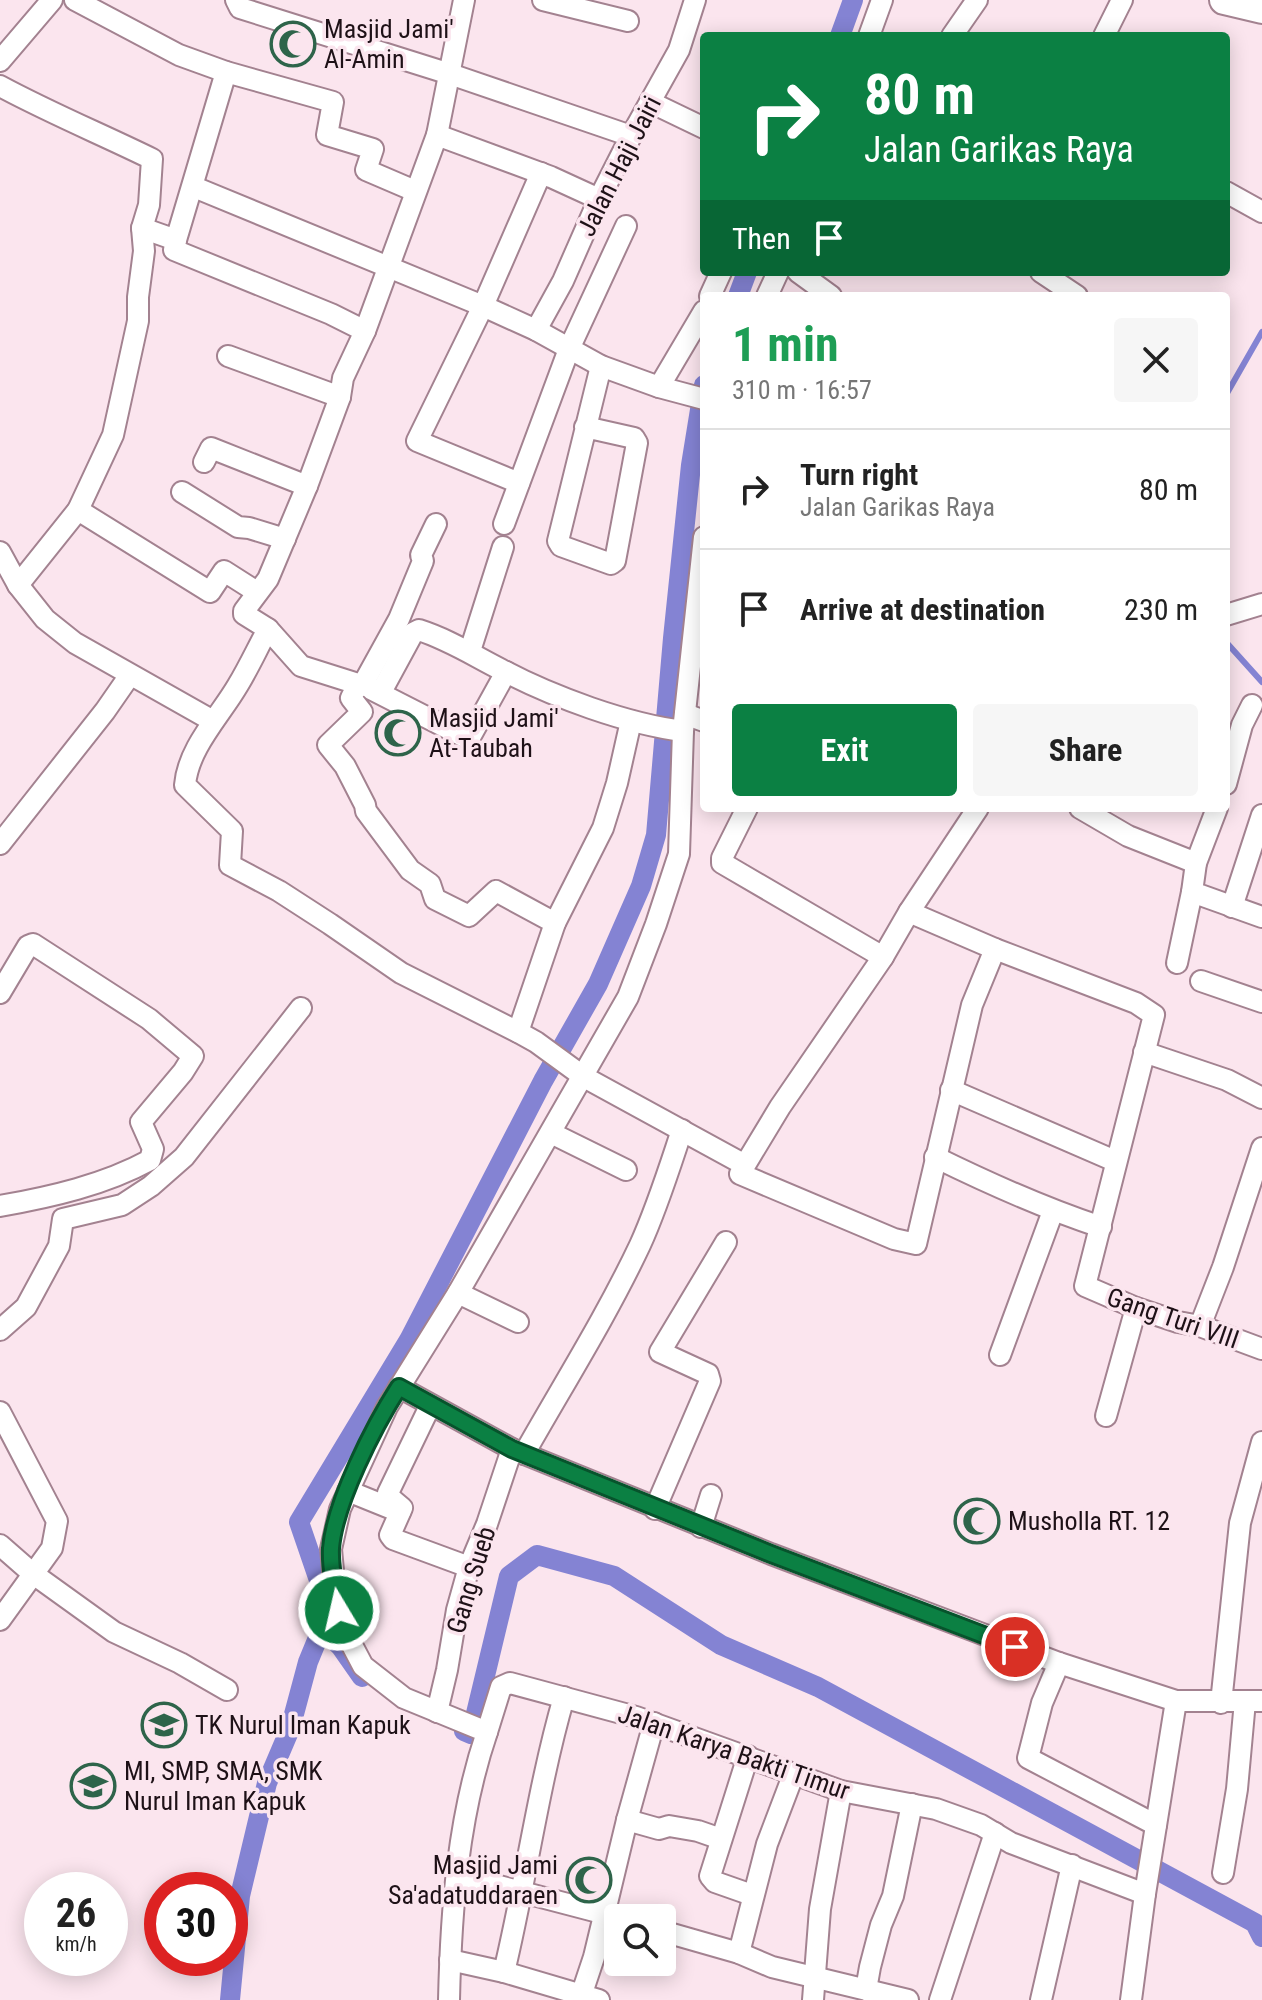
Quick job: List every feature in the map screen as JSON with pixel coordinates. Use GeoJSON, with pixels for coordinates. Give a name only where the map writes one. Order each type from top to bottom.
{"type":"FeatureCollection","features":[{"type":"Feature","properties":{"kind":"main road"},"geometry":{"type":"LineString","coordinates":[[1224,0],[1262,9]]}},
{"type":"Feature","properties":{"kind":"street"},"geometry":{"type":"LineString","coordinates":[[0,61],[52,0]]}},
{"type":"Feature","properties":{"kind":"street"},"geometry":{"type":"LineString","coordinates":[[75,0],[179,55],[226,72],[333,102],[327,135],[373,149],[366,170],[415,191]]}},
{"type":"Feature","properties":{"kind":"street"},"geometry":{"type":"LineString","coordinates":[[236,0],[240,8],[450,74],[631,136]]}},
{"type":"Feature","properties":{"kind":"street"},"geometry":{"type":"LineString","coordinates":[[464,0],[437,135],[365,331],[343,378],[340,397],[307,486],[268,579],[244,614],[268,629],[301,666],[367,687],[469,739],[506,672]]}},
{"type":"Feature","properties":{"kind":"street"},"geometry":{"type":"LineString","coordinates":[[543,0],[628,21]]}},
{"type":"Feature","properties":{"kind":"street","name":"Jalan Haji Jairi"},"geometry":{"type":"LineString","coordinates":[[536,330],[563,281],[631,136],[679,50],[695,0]]}},
{"type":"Feature","properties":{"kind":"street"},"geometry":{"type":"LineString","coordinates":[[870,32],[882,0]]}},
{"type":"Feature","properties":{"kind":"street"},"geometry":{"type":"LineString","coordinates":[[955,32],[977,0]]}},
{"type":"Feature","properties":{"kind":"street"},"geometry":{"type":"LineString","coordinates":[[1106,32],[1122,0]]}},
{"type":"Feature","properties":{"kind":"street"},"geometry":{"type":"LineString","coordinates":[[226,72],[174,250],[365,331]]}},
{"type":"Feature","properties":{"kind":"street"},"geometry":{"type":"LineString","coordinates":[[0,86],[60,118],[152,159],[149,205],[142,228],[144,251],[138,321],[113,435],[78,510],[18,585]]}},
{"type":"Feature","properties":{"kind":"street"},"geometry":{"type":"LineString","coordinates":[[650,102],[700,126]]}},
{"type":"Feature","properties":{"kind":"street"},"geometry":{"type":"LineString","coordinates":[[437,135],[541,173],[599,199]]}},
{"type":"Feature","properties":{"kind":"street"},"geometry":{"type":"LineString","coordinates":[[519,483],[417,441],[483,306],[541,173]]}},
{"type":"Feature","properties":{"kind":"street"},"geometry":{"type":"LineString","coordinates":[[194,187],[483,306],[536,330],[601,366],[700,398]]}},
{"type":"Feature","properties":{"kind":"street"},"geometry":{"type":"LineString","coordinates":[[1230,194],[1262,212]]}},
{"type":"Feature","properties":{"kind":"street"},"geometry":{"type":"LineString","coordinates":[[504,524],[569,349],[626,226]]}},
{"type":"Feature","properties":{"kind":"street"},"geometry":{"type":"LineString","coordinates":[[142,228],[176,240]]}},
{"type":"Feature","properties":{"kind":"street"},"geometry":{"type":"LineString","coordinates":[[804,276],[826,292]]}},
{"type":"Feature","properties":{"kind":"street"},"geometry":{"type":"LineString","coordinates":[[1047,276],[1071,292]]}},
{"type":"Feature","properties":{"kind":"street"},"geometry":{"type":"LineString","coordinates":[[662,388],[700,318]]}},
{"type":"Feature","properties":{"kind":"street"},"geometry":{"type":"LineString","coordinates":[[228,356],[340,397]]}},
{"type":"Feature","properties":{"kind":"street"},"geometry":{"type":"LineString","coordinates":[[585,427],[636,440],[615,561],[611,564],[561,546],[558,541],[585,427],[601,366]]}},
{"type":"Feature","properties":{"kind":"street"},"geometry":{"type":"LineString","coordinates":[[204,462],[211,448],[307,486]]}},
{"type":"Feature","properties":{"kind":"street"},"geometry":{"type":"LineString","coordinates":[[182,492],[238,527],[285,539]]}},
{"type":"Feature","properties":{"kind":"street"},"geometry":{"type":"LineString","coordinates":[[78,510],[210,592],[224,571],[257,592]]}},
{"type":"Feature","properties":{"kind":"street"},"geometry":{"type":"LineString","coordinates":[[367,687],[399,619],[423,561],[421,555],[436,524]]}},
{"type":"Feature","properties":{"kind":"street"},"geometry":{"type":"LineString","coordinates":[[470,651],[503,547]]}},
{"type":"Feature","properties":{"kind":"street"},"geometry":{"type":"LineString","coordinates":[[0,552],[18,585],[45,619],[75,643],[213,721]]}},
{"type":"Feature","properties":{"kind":"street"},"geometry":{"type":"LineString","coordinates":[[484,1731],[404,1698],[363,1666],[343,1628],[335,1592],[331,1549],[340,1509],[387,1407],[551,1133],[578,1071],[628,997],[679,854],[685,724],[700,576]]}},
{"type":"Feature","properties":{"kind":"street"},"geometry":{"type":"LineString","coordinates":[[1230,614],[1262,604]]}},
{"type":"Feature","properties":{"kind":"street"},"geometry":{"type":"LineString","coordinates":[[268,629],[186,773],[185,785],[232,831],[230,865],[279,891],[401,973],[527,1037],[578,1071],[745,1165],[975,812]]}},
{"type":"Feature","properties":{"kind":"street"},"geometry":{"type":"LineString","coordinates":[[555,923],[496,891],[469,916],[435,899],[430,884],[410,870],[366,811],[353,779],[328,745],[362,712],[351,698],[367,687],[413,633],[419,630],[470,651],[506,672],[634,722],[685,724]]}},
{"type":"Feature","properties":{"kind":"street"},"geometry":{"type":"LineString","coordinates":[[0,844],[130,675]]}},
{"type":"Feature","properties":{"kind":"street"},"geometry":{"type":"LineString","coordinates":[[1230,769],[1242,725],[1252,705]]}},
{"type":"Feature","properties":{"kind":"street"},"geometry":{"type":"LineString","coordinates":[[527,1037],[555,923],[603,828],[634,722]]}},
{"type":"Feature","properties":{"kind":"street"},"geometry":{"type":"LineString","coordinates":[[745,812],[722,863],[883,957]]}},
{"type":"Feature","properties":{"kind":"street"},"geometry":{"type":"LineString","coordinates":[[1087,812],[1128,836],[1196,863]]}},
{"type":"Feature","properties":{"kind":"street"},"geometry":{"type":"LineString","coordinates":[[1177,963],[1196,863],[1215,812]]}},
{"type":"Feature","properties":{"kind":"street"},"geometry":{"type":"LineString","coordinates":[[1232,907],[1262,815]]}},
{"type":"Feature","properties":{"kind":"street"},"geometry":{"type":"LineString","coordinates":[[1192,892],[1262,917]]}},
{"type":"Feature","properties":{"kind":"street"},"geometry":{"type":"LineString","coordinates":[[909,912],[1136,1003],[1154,1015],[1115,1161],[1101,1227],[999,1189],[935,1157]]}},
{"type":"Feature","properties":{"kind":"street"},"geometry":{"type":"LineString","coordinates":[[0,993],[28,946],[33,944],[149,1019],[193,1056],[141,1122],[153,1149],[150,1160],[129,1171],[74,1190],[0,1206]]}},
{"type":"Feature","properties":{"kind":"street"},"geometry":{"type":"LineString","coordinates":[[740,1174],[894,1239],[916,1244],[972,1005],[995,949]]}},
{"type":"Feature","properties":{"kind":"street"},"geometry":{"type":"LineString","coordinates":[[1201,981],[1262,1002]]}},
{"type":"Feature","properties":{"kind":"street"},"geometry":{"type":"LineString","coordinates":[[0,1330],[26,1307],[59,1246],[63,1219],[122,1205],[151,1186],[184,1157],[301,1008]]}},
{"type":"Feature","properties":{"kind":"street"},"geometry":{"type":"LineString","coordinates":[[1144,1052],[1227,1080],[1262,1098]]}},
{"type":"Feature","properties":{"kind":"street"},"geometry":{"type":"LineString","coordinates":[[951,1090],[1115,1161]]}},
{"type":"Feature","properties":{"kind":"street","name":"Gang Sueb"},"geometry":{"type":"LineString","coordinates":[[437,1712],[457,1610],[469,1567],[487,1524],[518,1452],[607,1308],[641,1244],[682,1130]]}},
{"type":"Feature","properties":{"kind":"street"},"geometry":{"type":"LineString","coordinates":[[551,1133],[626,1170]]}},
{"type":"Feature","properties":{"kind":"street"},"geometry":{"type":"LineString","coordinates":[[1200,1326],[1262,1148]]}},
{"type":"Feature","properties":{"kind":"street"},"geometry":{"type":"LineString","coordinates":[[1000,1355],[1053,1211]]}},
{"type":"Feature","properties":{"kind":"street","name":"Gang Turi VIII"},"geometry":{"type":"LineString","coordinates":[[1101,1227],[1085,1286],[1136,1308],[1200,1326],[1262,1349]]}},
{"type":"Feature","properties":{"kind":"street"},"geometry":{"type":"LineString","coordinates":[[655,1509],[710,1381],[708,1374],[660,1352],[726,1242]]}},
{"type":"Feature","properties":{"kind":"street"},"geometry":{"type":"LineString","coordinates":[[458,1293],[518,1322]]}},
{"type":"Feature","properties":{"kind":"street"},"geometry":{"type":"LineString","coordinates":[[1106,1416],[1136,1308]]}},
{"type":"Feature","properties":{"kind":"street"},"geometry":{"type":"LineString","coordinates":[[399,1387],[518,1452],[701,1527],[772,1550],[1059,1663],[1176,1701],[1254,1701],[1223,1873]]}},
{"type":"Feature","properties":{"kind":"street"},"geometry":{"type":"LineString","coordinates":[[430,1406],[388,1493],[401,1505],[390,1531],[393,1539],[469,1567]]}},
{"type":"Feature","properties":{"kind":"street"},"geometry":{"type":"LineString","coordinates":[[0,1412],[57,1521],[52,1548],[0,1620]]}},
{"type":"Feature","properties":{"kind":"street"},"geometry":{"type":"LineString","coordinates":[[1221,1703],[1262,1442]]}},
{"type":"Feature","properties":{"kind":"street"},"geometry":{"type":"LineString","coordinates":[[348,1491],[400,1512]]}},
{"type":"Feature","properties":{"kind":"street"},"geometry":{"type":"LineString","coordinates":[[701,1527],[711,1495]]}},
{"type":"Feature","properties":{"kind":"street"},"geometry":{"type":"LineString","coordinates":[[0,1545],[32,1573],[114,1632],[180,1663],[227,1690]]}},
{"type":"Feature","properties":{"kind":"street"},"geometry":{"type":"LineString","coordinates":[[1059,1663],[1042,1703],[1028,1758],[1156,1825]]}},
{"type":"Feature","properties":{"kind":"street","name":"Jalan Karya Bakti Timur"},"geometry":{"type":"LineString","coordinates":[[449,2000],[457,1875],[473,1773],[484,1731],[504,1685],[510,1683],[654,1723],[841,1791],[936,1809],[981,1825],[1011,1843],[1146,1891]]}},
{"type":"Feature","properties":{"kind":"street"},"geometry":{"type":"LineString","coordinates":[[504,1972],[564,1697]]}},
{"type":"Feature","properties":{"kind":"street"},"geometry":{"type":"LineString","coordinates":[[1131,2000],[1176,1701]]}},
{"type":"Feature","properties":{"kind":"street"},"geometry":{"type":"LineString","coordinates":[[615,1904],[627,1820],[654,1723]]}},
{"type":"Feature","properties":{"kind":"street"},"geometry":{"type":"LineString","coordinates":[[748,1756],[710,1878],[752,1895]]}},
{"type":"Feature","properties":{"kind":"street"},"geometry":{"type":"LineString","coordinates":[[739,1953],[767,1844],[794,1773]]}},
{"type":"Feature","properties":{"kind":"street"},"geometry":{"type":"LineString","coordinates":[[813,2000],[820,1909],[841,1791]]}},
{"type":"Feature","properties":{"kind":"street"},"geometry":{"type":"LineString","coordinates":[[870,1992],[867,1984],[870,1967],[893,1896],[912,1804]]}},
{"type":"Feature","properties":{"kind":"street"},"geometry":{"type":"LineString","coordinates":[[627,1820],[659,1829],[669,1826],[698,1831],[721,1839]]}},
{"type":"Feature","properties":{"kind":"street"},"geometry":{"type":"LineString","coordinates":[[940,2000],[995,1833]]}},
{"type":"Feature","properties":{"kind":"street"},"geometry":{"type":"LineString","coordinates":[[1041,2000],[1072,1865]]}},
{"type":"Feature","properties":{"kind":"street"},"geometry":{"type":"LineString","coordinates":[[457,1875],[604,1914]]}},
{"type":"Feature","properties":{"kind":"street"},"geometry":{"type":"LineString","coordinates":[[676,1935],[739,1953],[772,1967],[908,2000]]}},
{"type":"Feature","properties":{"kind":"street"},"geometry":{"type":"LineString","coordinates":[[450,1960],[504,1972],[590,1998],[604,1948]]}},
{"type":"Feature","properties":{"kind":"waterway"},"geometry":{"type":"LineString","coordinates":[[841,32],[853,0]]}},
{"type":"Feature","properties":{"kind":"waterway"},"geometry":{"type":"LineString","coordinates":[[740,292],[746,276]]}},
{"type":"Feature","properties":{"kind":"waterway"},"geometry":{"type":"LineString","coordinates":[[1230,388],[1262,332]]}},
{"type":"Feature","properties":{"kind":"waterway"},"geometry":{"type":"LineString","coordinates":[[230,2000],[240,1896],[267,1783],[290,1729],[308,1662],[322,1628],[322,1589],[299,1522],[409,1340],[543,1081],[598,984],[641,886],[656,835],[673,638],[691,465],[700,410]]}},
{"type":"Feature","properties":{"kind":"waterway"},"geometry":{"type":"LineString","coordinates":[[1230,646],[1262,682]]}},
{"type":"Feature","properties":{"kind":"waterway"},"geometry":{"type":"LineString","coordinates":[[464,1731],[471,1734],[509,1576],[537,1555],[614,1576],[721,1645],[818,1687],[1255,1923],[1262,1937]]}},
{"type":"Feature","properties":{"kind":"waterway"},"geometry":{"type":"LineString","coordinates":[[322,1628],[341,1647],[362,1677]]}},
{"type":"Feature","properties":{"kind":"place","name":"Masjid Jami' Al-Amin"},"geometry":{"type":"Point","coordinates":[293,44]}},
{"type":"Feature","properties":{"kind":"place","name":"Masjid Jami' At-Taubah"},"geometry":{"type":"Point","coordinates":[398,733]}},
{"type":"Feature","properties":{"kind":"place","name":"Musholla RT. 12"},"geometry":{"type":"Point","coordinates":[977,1521]}},
{"type":"Feature","properties":{"kind":"place","name":"TK Nurul Iman Kapuk"},"geometry":{"type":"Point","coordinates":[164,1725]}},
{"type":"Feature","properties":{"kind":"place","name":"MI, SMP, SMA, SMK Nurul Iman Kapuk"},"geometry":{"type":"Point","coordinates":[93,1786]}},
{"type":"Feature","properties":{"kind":"place","name":"Masjid Jami Sa'adatuddaraen"},"geometry":{"type":"Point","coordinates":[589,1880]}},
{"type":"Feature","properties":{"kind":"route"},"geometry":{"type":"LineString","coordinates":[[339,1610],[331,1549],[340,1509],[399,1387],[512,1449],[655,1509],[1015,1647]]}}]}
